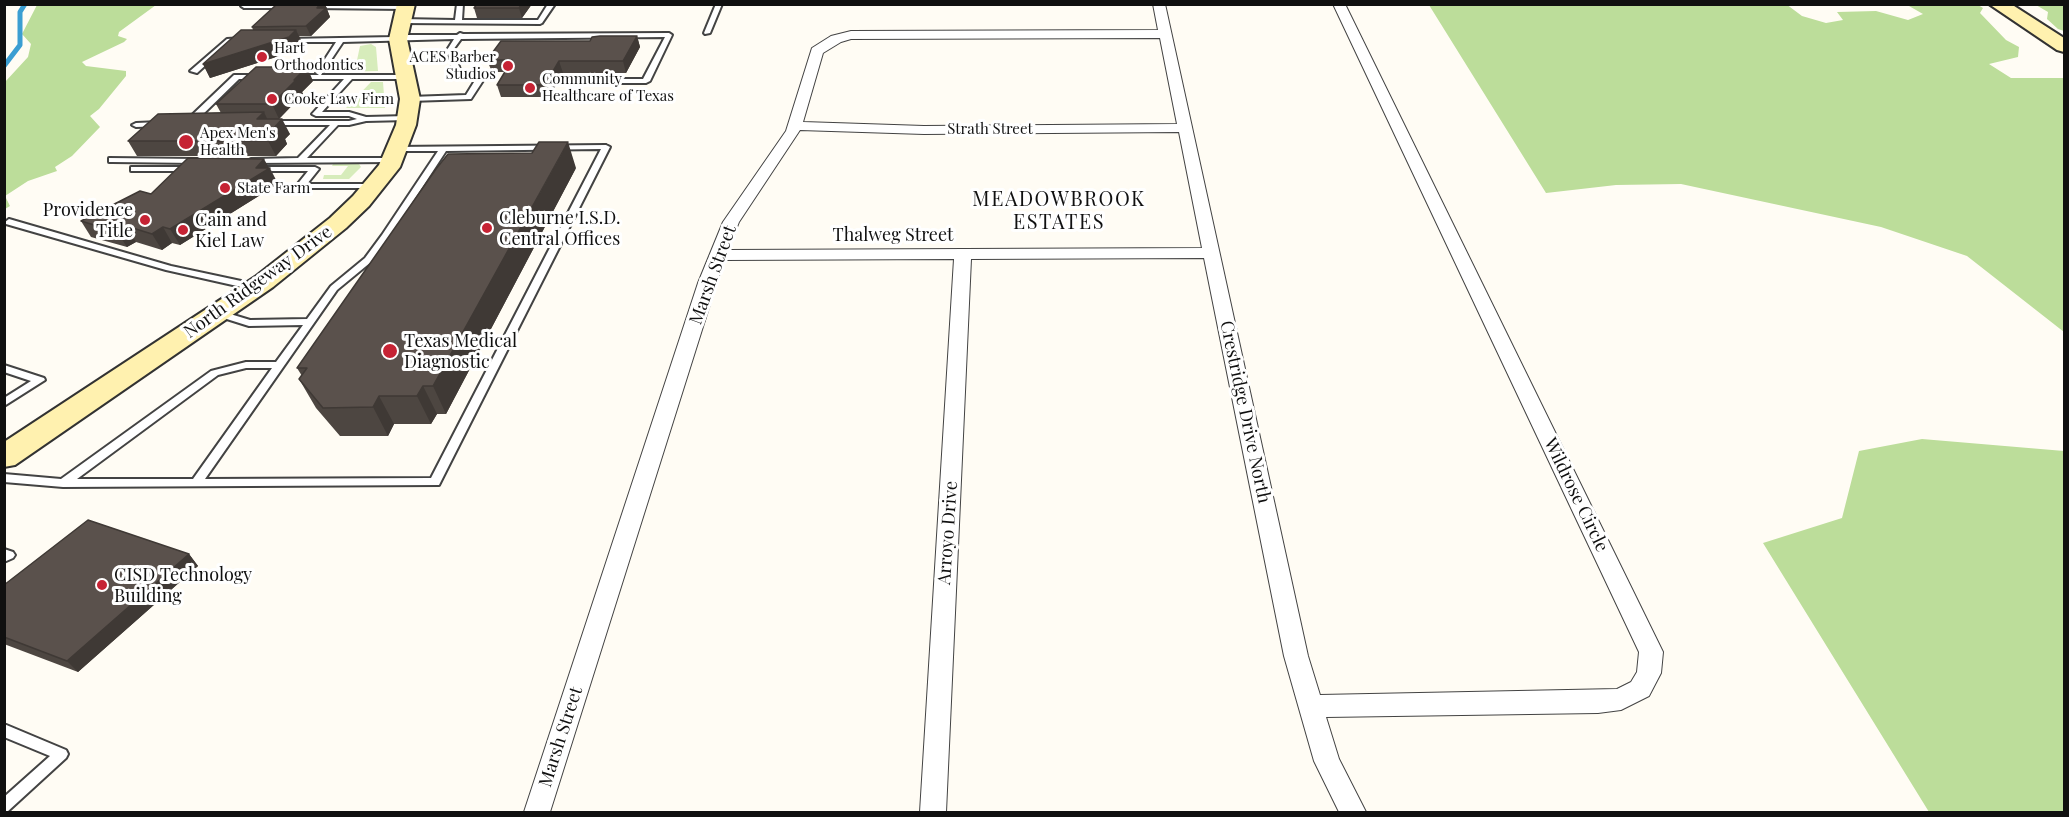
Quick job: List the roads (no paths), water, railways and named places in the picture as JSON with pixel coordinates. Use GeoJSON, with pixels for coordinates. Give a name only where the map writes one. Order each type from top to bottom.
{"type":"FeatureCollection","features":[{"type":"Feature","properties":{"kind":"street","name":"Crestridge Drive North"},"geometry":{"type":"LineString","coordinates":[[1159,4],[1296,656],[1327,761],[1353,813]]}},
{"type":"Feature","properties":{"kind":"street","name":"Wildrose Circle"},"geometry":{"type":"LineString","coordinates":[[1311,706],[1598,702],[1621,699],[1640,689],[1649,673],[1651,652],[1339,4]]}},
{"type":"Feature","properties":{"kind":"street"},"geometry":{"type":"LineString","coordinates":[[1998,4],[2064,46]]}},
{"type":"Feature","properties":{"kind":"street"},"geometry":{"type":"LineString","coordinates":[[401,22],[408,98]]}},
{"type":"Feature","properties":{"kind":"street","name":"Marsh Street"},"geometry":{"type":"LineString","coordinates":[[537,813],[718,255],[731,222],[795,126],[818,51],[836,39],[865,35],[1165,34]]}},
{"type":"Feature","properties":{"kind":"street","name":"North Ridgeway Drive"},"geometry":{"type":"LineString","coordinates":[[8,450],[255,287],[338,224],[373,186],[395,155],[408,98]]}},
{"type":"Feature","properties":{"kind":"street","name":"Strath Street"},"geometry":{"type":"LineString","coordinates":[[795,126],[924,130],[1185,128]]}},
{"type":"Feature","properties":{"kind":"street","name":"Thalweg Street"},"geometry":{"type":"LineString","coordinates":[[718,255],[1212,253]]}},
{"type":"Feature","properties":{"kind":"street","name":"Arroyo Drive"},"geometry":{"type":"LineString","coordinates":[[933,813],[963,254]]}},
{"type":"Feature","properties":{"kind":"lane"},"geometry":{"type":"LineString","coordinates":[[246,4],[244,6],[362,5],[401,22],[460,35],[669,35],[646,81],[578,81]]}},
{"type":"Feature","properties":{"kind":"lane"},"geometry":{"type":"LineString","coordinates":[[458,22],[460,4]]}},
{"type":"Feature","properties":{"kind":"lane"},"geometry":{"type":"LineString","coordinates":[[273,40],[340,39],[401,22],[540,22],[552,4]]}},
{"type":"Feature","properties":{"kind":"lane"},"geometry":{"type":"LineString","coordinates":[[706,33],[719,4]]}},
{"type":"Feature","properties":{"kind":"lane"},"geometry":{"type":"LineString","coordinates":[[458,75],[450,50],[460,35]]}},
{"type":"Feature","properties":{"kind":"lane"},"geometry":{"type":"LineString","coordinates":[[320,72],[340,39]]}},
{"type":"Feature","properties":{"kind":"lane"},"geometry":{"type":"LineString","coordinates":[[194,71],[229,40],[251,40]]}},
{"type":"Feature","properties":{"kind":"lane"},"geometry":{"type":"LineString","coordinates":[[293,77],[350,77],[408,98],[468,97],[482,76]]}},
{"type":"Feature","properties":{"kind":"lane"},"geometry":{"type":"LineString","coordinates":[[207,123],[190,121],[237,77],[271,77]]}},
{"type":"Feature","properties":{"kind":"lane"},"geometry":{"type":"LineString","coordinates":[[350,77],[316,114],[349,114],[366,119]]}},
{"type":"Feature","properties":{"kind":"lane"},"geometry":{"type":"LineString","coordinates":[[260,123],[336,123],[366,119],[408,98]]}},
{"type":"Feature","properties":{"kind":"lane"},"geometry":{"type":"LineString","coordinates":[[300,161],[336,123]]}},
{"type":"Feature","properties":{"kind":"lane"},"geometry":{"type":"LineString","coordinates":[[136,125],[166,124]]}},
{"type":"Feature","properties":{"kind":"lane"},"geometry":{"type":"LineString","coordinates":[[4,478],[63,483],[435,482],[606,147],[444,148],[395,155],[243,165],[315,169],[300,186],[373,186]]}},
{"type":"Feature","properties":{"kind":"lane"},"geometry":{"type":"LineString","coordinates":[[197,481],[334,288],[368,260],[444,148]]}},
{"type":"Feature","properties":{"kind":"lane"},"geometry":{"type":"LineString","coordinates":[[112,160],[208,161]]}},
{"type":"Feature","properties":{"kind":"lane"},"geometry":{"type":"LineString","coordinates":[[134,169],[200,169]]}},
{"type":"Feature","properties":{"kind":"lane"},"geometry":{"type":"LineString","coordinates":[[9,222],[169,268],[255,287]]}},
{"type":"Feature","properties":{"kind":"lane"},"geometry":{"type":"LineString","coordinates":[[217,313],[249,323],[310,322]]}},
{"type":"Feature","properties":{"kind":"lane"},"geometry":{"type":"LineString","coordinates":[[63,483],[215,373],[246,365],[278,365]]}},
{"type":"Feature","properties":{"kind":"lane"},"geometry":{"type":"LineString","coordinates":[[4,368],[40,380],[4,403]]}},
{"type":"Feature","properties":{"kind":"lane"},"geometry":{"type":"LineString","coordinates":[[4,554],[9,555],[4,558]]}},
{"type":"Feature","properties":{"kind":"lane"},"geometry":{"type":"LineString","coordinates":[[4,730],[61,754],[4,807]]}},
{"type":"Feature","properties":{"kind":"waterway"},"geometry":{"type":"LineString","coordinates":[[4,66],[20,45],[20,12],[25,4]]}},
{"type":"Feature","properties":{"kind":"place","name":"Hart Orthodontics"},"geometry":{"type":"Point","coordinates":[262,57]}},
{"type":"Feature","properties":{"kind":"place","name":"ACES Barber Studios"},"geometry":{"type":"Point","coordinates":[508,66]}},
{"type":"Feature","properties":{"kind":"place","name":"Community Healthcare of Texas"},"geometry":{"type":"Point","coordinates":[530,88]}},
{"type":"Feature","properties":{"kind":"place","name":"Cooke Law Firm"},"geometry":{"type":"Point","coordinates":[272,99]}},
{"type":"Feature","properties":{"kind":"place","name":"Apex Men's Health"},"geometry":{"type":"Point","coordinates":[186,142]}},
{"type":"Feature","properties":{"kind":"place","name":"State Farm"},"geometry":{"type":"Point","coordinates":[225,188]}},
{"type":"Feature","properties":{"kind":"place","name":"Providence Title"},"geometry":{"type":"Point","coordinates":[145,220]}},
{"type":"Feature","properties":{"kind":"place","name":"Cleburne I.S.D. Central Offices"},"geometry":{"type":"Point","coordinates":[487,228]}},
{"type":"Feature","properties":{"kind":"place","name":"Cain and Kiel Law"},"geometry":{"type":"Point","coordinates":[183,230]}},
{"type":"Feature","properties":{"kind":"place","name":"Texas Medical Diagnostic"},"geometry":{"type":"Point","coordinates":[390,351]}},
{"type":"Feature","properties":{"kind":"place","name":"CISD Technology Building"},"geometry":{"type":"Point","coordinates":[102,585]}},
{"type":"Feature","properties":{"kind":"district","name":"MEADOWBROOK ESTATES"},"geometry":{"type":"Point","coordinates":[1059,212]}}]}
